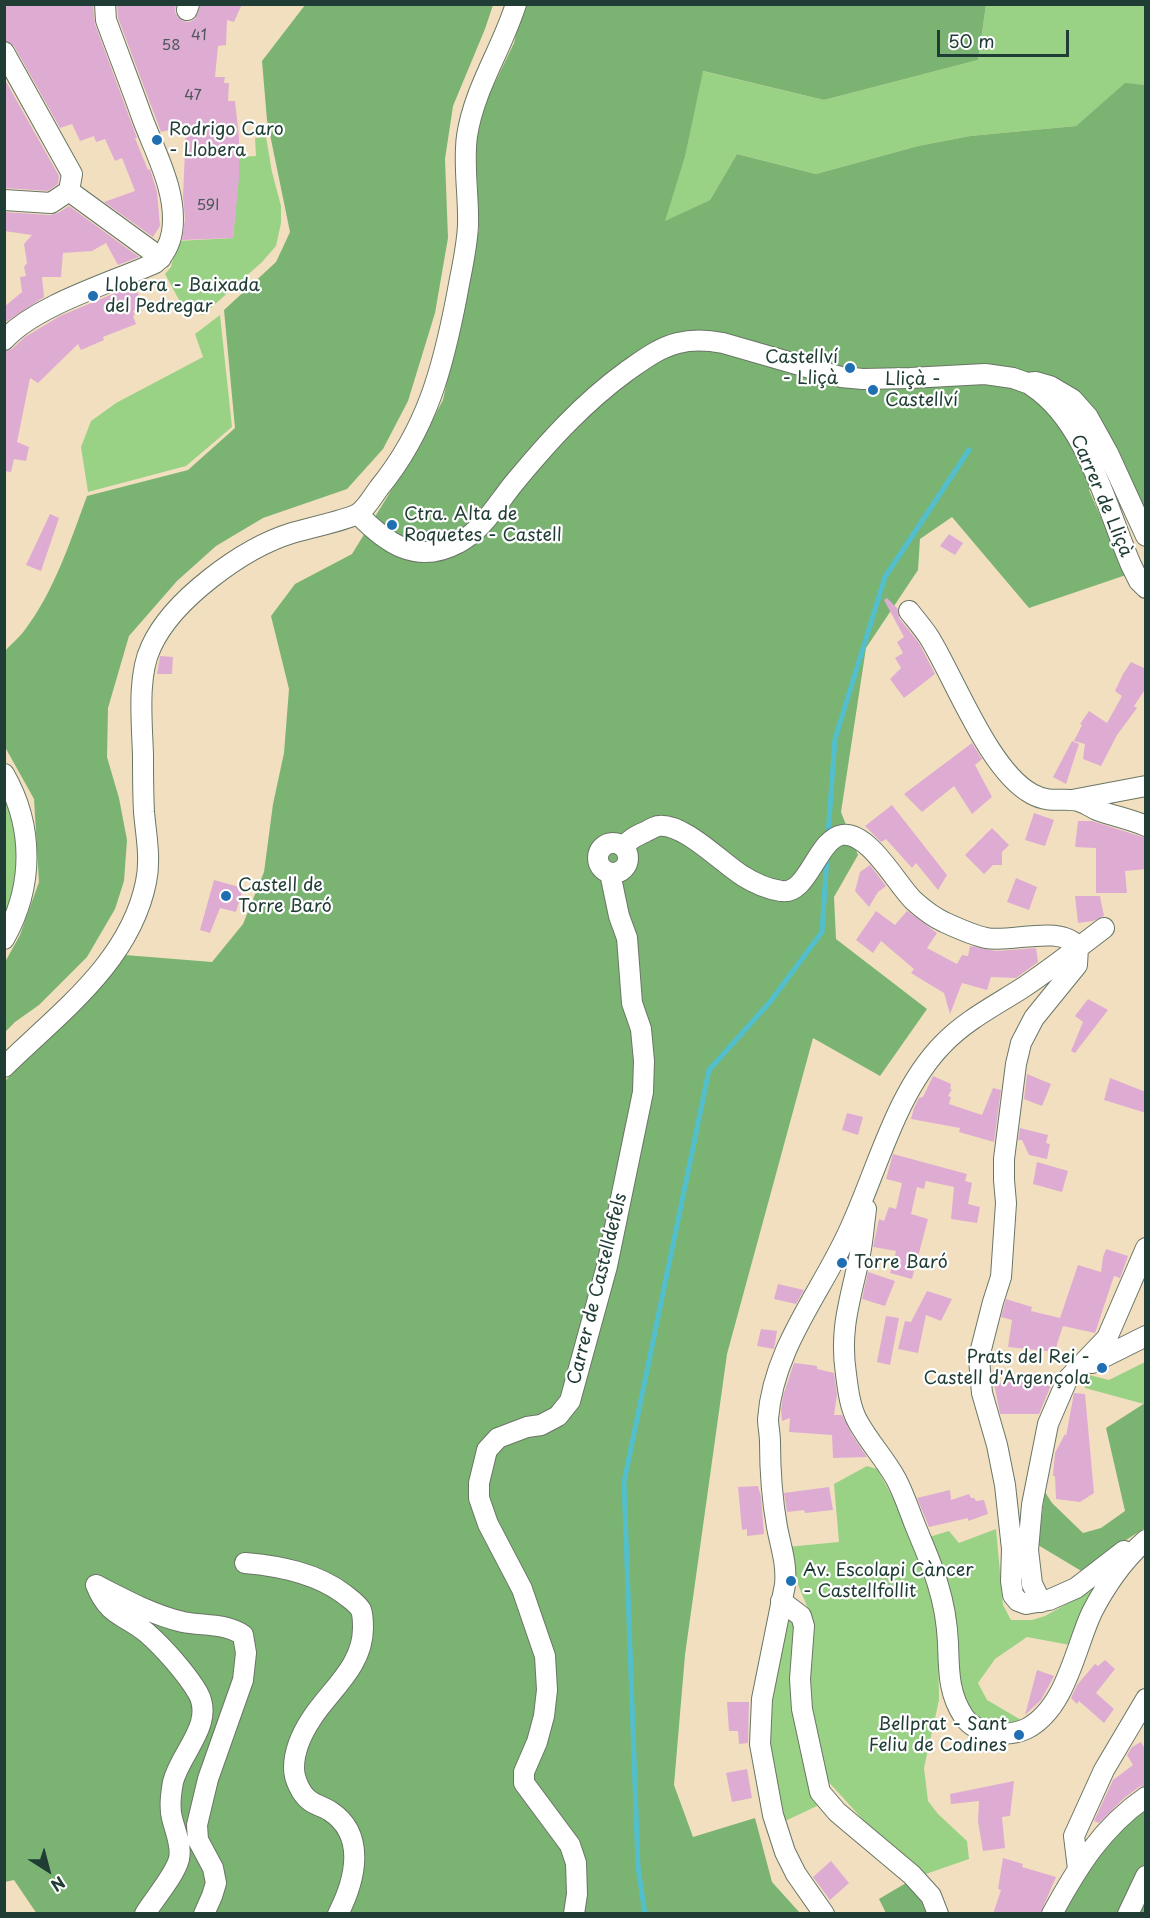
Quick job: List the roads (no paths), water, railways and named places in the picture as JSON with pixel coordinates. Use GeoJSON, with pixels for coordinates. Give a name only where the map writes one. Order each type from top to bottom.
{"type":"FeatureCollection","features":[{"type":"Feature","properties":{"kind":"street"},"geometry":{"type":"LineString","coordinates":[[4,340],[40,313],[155,263],[168,246],[172,232],[170,199],[162,170],[106,20],[105,4]]}},
{"type":"Feature","properties":{"kind":"street"},"geometry":{"type":"LineString","coordinates":[[4,1067],[70,1006],[101,972],[130,928],[138,907],[146,882],[148,856],[143,763],[144,670],[151,647],[160,631],[195,592],[236,559],[286,535],[358,514],[395,469],[417,431],[432,397],[452,320],[466,246],[468,226],[466,139],[469,124],[477,97],[504,39],[516,4]]}},
{"type":"Feature","properties":{"kind":"street"},"geometry":{"type":"LineString","coordinates":[[4,52],[72,174],[69,191],[51,202],[4,200]]}},
{"type":"Feature","properties":{"kind":"street"},"geometry":{"type":"LineString","coordinates":[[69,191],[161,258]]}},
{"type":"Feature","properties":{"kind":"street"},"geometry":{"type":"LineString","coordinates":[[358,514],[386,541],[401,548],[426,552],[449,548],[480,526],[548,442],[591,399],[652,353],[678,343],[708,340],[841,377],[863,379],[985,374],[1013,378],[1027,383],[1036,381],[1063,392],[1084,412],[1108,453],[1146,536]]}},
{"type":"Feature","properties":{"kind":"street","name":"Carrer de Lliçà"},"geometry":{"type":"LineString","coordinates":[[1027,383],[1046,396],[1083,447],[1131,565],[1139,581],[1146,588]]}},
{"type":"Feature","properties":{"kind":"street"},"geometry":{"type":"LineString","coordinates":[[909,611],[928,636],[993,754],[1008,774],[1025,790],[1040,798],[1058,801],[1146,786]]}},
{"type":"Feature","properties":{"kind":"street"},"geometry":{"type":"LineString","coordinates":[[4,774],[13,789],[22,814],[26,836],[26,865],[21,900],[4,939]]}},
{"type":"Feature","properties":{"kind":"street"},"geometry":{"type":"LineString","coordinates":[[1069,800],[1080,801],[1094,809],[1131,819],[1146,826]]}},
{"type":"Feature","properties":{"kind":"street","name":"Carrer de Castelldefels"},"geometry":{"type":"LineString","coordinates":[[574,1914],[578,1894],[576,1863],[570,1845],[524,1783],[524,1772],[537,1742],[544,1716],[547,1690],[545,1656],[522,1589],[488,1524],[478,1498],[487,1450],[498,1438],[541,1425],[558,1416],[570,1401],[606,1266],[643,1092],[644,1061],[641,1029],[632,1003],[627,938],[619,916],[610,873],[620,871],[626,864],[627,855],[623,847],[630,839],[659,826],[677,830],[693,838],[742,876],[783,892],[792,890],[802,880],[831,841],[842,835],[854,837],[877,855],[913,900],[942,921],[986,938],[1007,940],[1043,936],[1061,937],[1074,942],[1078,947]]}},
{"type":"Feature","properties":{"kind":"street"},"geometry":{"type":"LineString","coordinates":[[824,1914],[802,1883],[785,1852],[773,1815],[760,1744],[762,1699],[785,1585],[786,1566],[777,1526],[769,1460],[768,1419],[782,1361],[795,1330],[848,1236],[903,1101],[920,1073],[942,1045],[964,1024],[1033,981],[1104,928]]}},
{"type":"Feature","properties":{"kind":"street"},"geometry":{"type":"LineString","coordinates":[[1078,947],[1077,965],[1034,1018],[1021,1043],[1004,1159],[1006,1203],[1001,1277],[980,1357],[982,1393],[997,1445],[1005,1485],[1012,1549],[1011,1581],[1013,1595],[1018,1601],[1026,1604],[1041,1602],[1076,1587],[1116,1555],[1146,1539]]}},
{"type":"Feature","properties":{"kind":"street"},"geometry":{"type":"LineString","coordinates":[[867,1191],[860,1253],[844,1326],[843,1347],[850,1399],[857,1420],[903,1493],[928,1557],[944,1604],[950,1683],[954,1700],[965,1719],[977,1728],[992,1733],[1013,1733],[1027,1728],[1052,1706],[1062,1689],[1092,1613],[1109,1583],[1131,1552],[1146,1539]]}},
{"type":"Feature","properties":{"kind":"street"},"geometry":{"type":"LineString","coordinates":[[1041,1602],[1032,1584],[1028,1550],[1032,1505],[1048,1425],[1067,1380],[1107,1338],[1146,1248]]}},
{"type":"Feature","properties":{"kind":"street"},"geometry":{"type":"LineString","coordinates":[[1067,1380],[1096,1360],[1146,1336]]}},
{"type":"Feature","properties":{"kind":"street"},"geometry":{"type":"LineString","coordinates":[[245,1563],[300,1572],[318,1579],[332,1585],[361,1610],[363,1634],[356,1661],[312,1717],[295,1752],[294,1771],[296,1781],[302,1791],[309,1800],[339,1818],[353,1840],[356,1851],[355,1869],[349,1891],[338,1914]]}},
{"type":"Feature","properties":{"kind":"street"},"geometry":{"type":"LineString","coordinates":[[145,1914],[179,1858],[178,1835],[171,1817],[171,1796],[174,1779],[196,1735],[203,1708],[198,1693],[170,1657],[147,1633],[113,1612],[102,1600],[96,1585],[153,1612],[182,1621],[235,1630],[243,1635],[246,1653],[243,1680],[208,1779],[197,1825],[198,1840],[213,1868],[216,1883],[204,1914]]}},
{"type":"Feature","properties":{"kind":"street"},"geometry":{"type":"LineString","coordinates":[[781,1601],[801,1616],[804,1626],[800,1679],[802,1709],[820,1792],[837,1812],[912,1875],[931,1896],[938,1914]]}},
{"type":"Feature","properties":{"kind":"street"},"geometry":{"type":"LineString","coordinates":[[1078,1869],[1074,1836],[1104,1770],[1146,1699]]}},
{"type":"Feature","properties":{"kind":"street"},"geometry":{"type":"LineString","coordinates":[[1053,1914],[1078,1869],[1105,1832],[1116,1820],[1146,1797]]}},
{"type":"Feature","properties":{"kind":"street"},"geometry":{"type":"LineString","coordinates":[[1128,1914],[1146,1876]]}},
{"type":"Feature","properties":{"kind":"waterway"},"geometry":{"type":"LineString","coordinates":[[828,835],[835,739],[885,577],[969,450]]}},
{"type":"Feature","properties":{"kind":"waterway"},"geometry":{"type":"LineString","coordinates":[[645,1914],[638,1867],[624,1482],[709,1070],[770,1002],[822,932],[827,857]]}},
{"type":"Feature","properties":{"kind":"place","name":"Rodrigo Caro - Llobera"},"geometry":{"type":"Point","coordinates":[157,140]}},
{"type":"Feature","properties":{"kind":"place","name":"Llobera - Baixada del Pedregar"},"geometry":{"type":"Point","coordinates":[93,296]}},
{"type":"Feature","properties":{"kind":"place","name":"Castellví - Lliçà"},"geometry":{"type":"Point","coordinates":[850,368]}},
{"type":"Feature","properties":{"kind":"place","name":"Lliçà - Castellví"},"geometry":{"type":"Point","coordinates":[873,390]}},
{"type":"Feature","properties":{"kind":"place","name":"Ctra. Alta de Roquetes - Castell"},"geometry":{"type":"Point","coordinates":[392,525]}},
{"type":"Feature","properties":{"kind":"place","name":"Castell de Torre Baró"},"geometry":{"type":"Point","coordinates":[226,896]}},
{"type":"Feature","properties":{"kind":"place","name":"Torre Baró"},"geometry":{"type":"Point","coordinates":[842,1263]}},
{"type":"Feature","properties":{"kind":"place","name":"Prats del Rei - Castell d'Argençola"},"geometry":{"type":"Point","coordinates":[1102,1368]}},
{"type":"Feature","properties":{"kind":"place","name":"Av. Escolapi Càncer - Castellfollit"},"geometry":{"type":"Point","coordinates":[791,1581]}},
{"type":"Feature","properties":{"kind":"place","name":"Bellprat - Sant Feliu de Codines"},"geometry":{"type":"Point","coordinates":[1019,1735]}}]}
